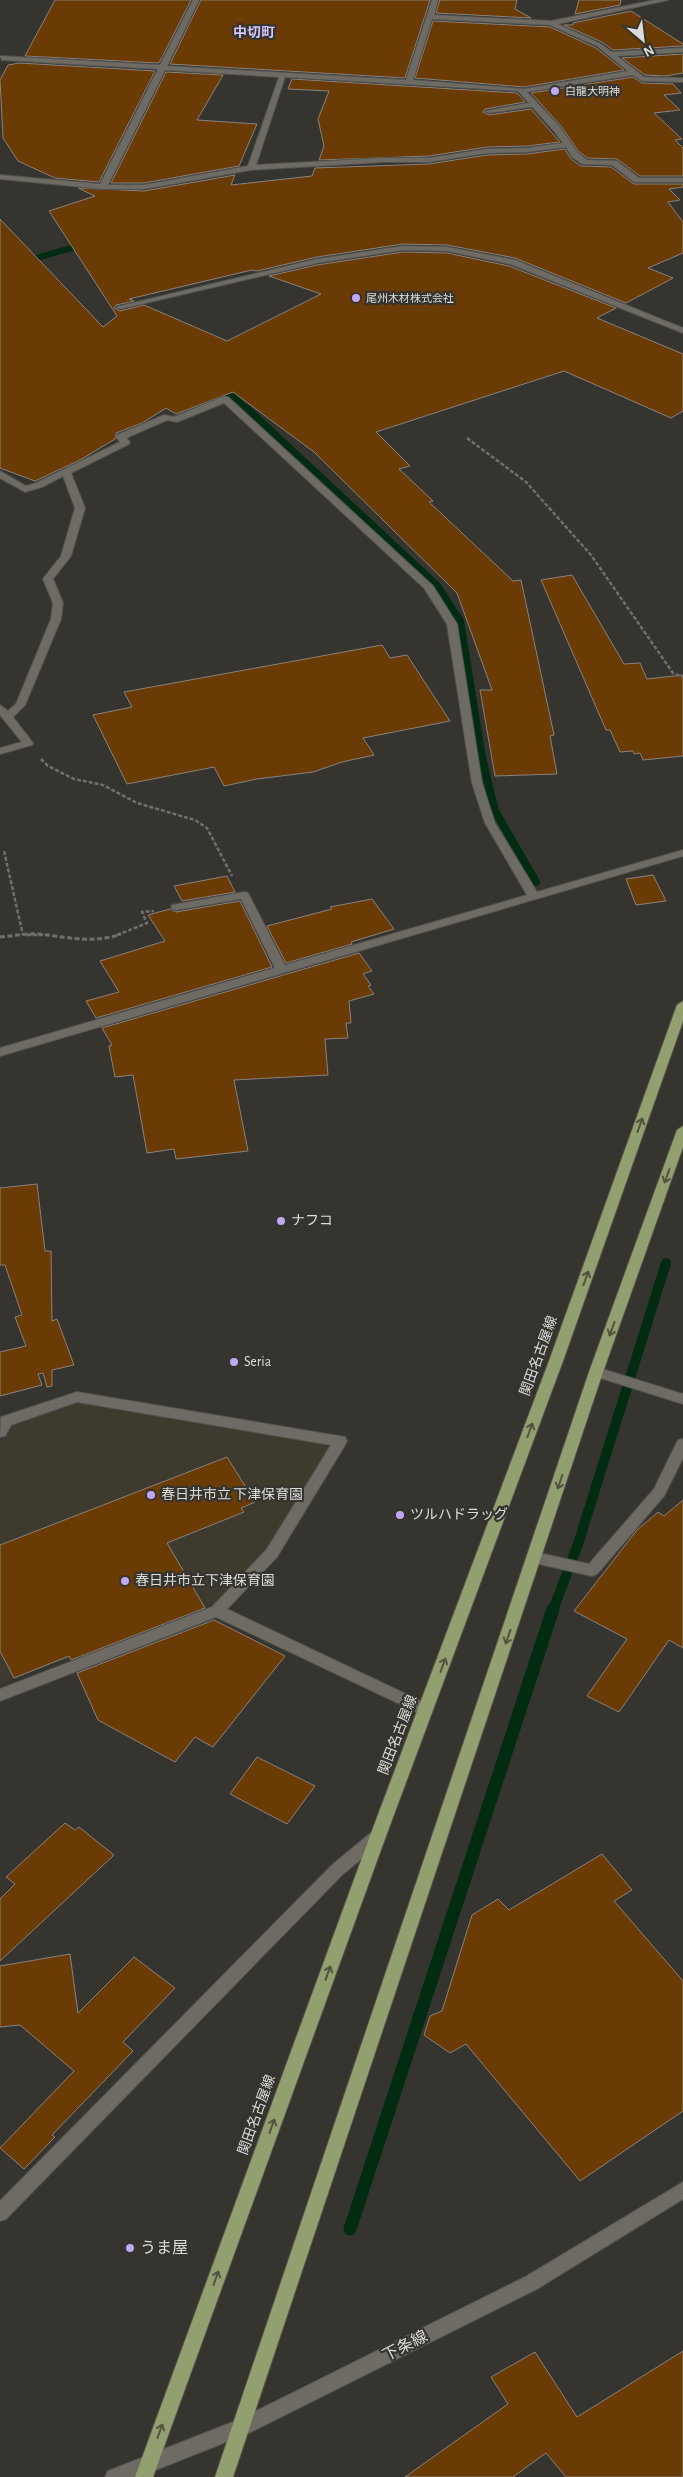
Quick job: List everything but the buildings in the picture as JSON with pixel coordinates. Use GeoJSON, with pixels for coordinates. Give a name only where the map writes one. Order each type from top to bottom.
{"type":"FeatureCollection","features":[{"type":"Feature","properties":{"kind":"main road","name":"関田名古屋線"},"geometry":{"type":"LineString","coordinates":[[146,2470],[378,1836],[556,1361],[683,1005]]}},
{"type":"Feature","properties":{"kind":"main road"},"geometry":{"type":"LineString","coordinates":[[224,2477],[243,2427],[596,1372],[683,1130]]}},
{"type":"Feature","properties":{"kind":"street"},"geometry":{"type":"LineString","coordinates":[[103,187],[196,0]]}},
{"type":"Feature","properties":{"kind":"street"},"geometry":{"type":"LineString","coordinates":[[409,82],[435,0]]}},
{"type":"Feature","properties":{"kind":"street"},"geometry":{"type":"LineString","coordinates":[[429,17],[551,23],[665,0]]}},
{"type":"Feature","properties":{"kind":"street"},"geometry":{"type":"LineString","coordinates":[[551,23],[592,41],[642,79],[650,81],[683,80]]}},
{"type":"Feature","properties":{"kind":"street"},"geometry":{"type":"LineString","coordinates":[[611,54],[683,50]]}},
{"type":"Feature","properties":{"kind":"street"},"geometry":{"type":"LineString","coordinates":[[2,58],[502,87],[522,91],[573,81],[632,73]]}},
{"type":"Feature","properties":{"kind":"street"},"geometry":{"type":"LineString","coordinates":[[251,168],[283,74]]}},
{"type":"Feature","properties":{"kind":"street"},"geometry":{"type":"LineString","coordinates":[[522,91],[557,129],[574,156],[585,162],[614,163],[637,180],[683,180]]}},
{"type":"Feature","properties":{"kind":"street"},"geometry":{"type":"LineString","coordinates":[[489,111],[534,104]]}},
{"type":"Feature","properties":{"kind":"street"},"geometry":{"type":"LineString","coordinates":[[0,177],[103,187],[144,187],[251,168],[375,160],[429,160],[487,151],[527,150],[566,145]]}},
{"type":"Feature","properties":{"kind":"street"},"geometry":{"type":"LineString","coordinates":[[120,307],[317,261],[403,248],[447,250],[512,262],[683,331]]}},
{"type":"Feature","properties":{"kind":"street"},"geometry":{"type":"LineString","coordinates":[[0,474],[25,489],[66,472],[126,442],[120,437],[167,417],[174,420],[225,398],[428,586],[444,607],[452,624],[477,782],[490,823],[534,897]]}},
{"type":"Feature","properties":{"kind":"street"},"geometry":{"type":"LineString","coordinates":[[7,717],[20,705],[56,619],[58,603],[48,579],[66,556],[80,508],[66,472]]}},
{"type":"Feature","properties":{"kind":"street"},"geometry":{"type":"LineString","coordinates":[[0,708],[28,743],[0,751]]}},
{"type":"Feature","properties":{"kind":"street"},"geometry":{"type":"LineString","coordinates":[[0,1052],[683,853]]}},
{"type":"Feature","properties":{"kind":"street"},"geometry":{"type":"LineString","coordinates":[[176,907],[244,895],[282,970]]}},
{"type":"Feature","properties":{"kind":"street"},"geometry":{"type":"LineString","coordinates":[[596,1372],[683,1400]]}},
{"type":"Feature","properties":{"kind":"street"},"geometry":{"type":"LineString","coordinates":[[0,1432],[6,1421],[77,1397],[340,1441],[272,1553],[217,1611],[0,1695]]}},
{"type":"Feature","properties":{"kind":"street"},"geometry":{"type":"LineString","coordinates":[[535,1558],[592,1570],[659,1492],[683,1444]]}},
{"type":"Feature","properties":{"kind":"street"},"geometry":{"type":"LineString","coordinates":[[217,1611],[426,1710]]}},
{"type":"Feature","properties":{"kind":"street"},"geometry":{"type":"LineString","coordinates":[[0,2213],[337,1870],[378,1836]]}},
{"type":"Feature","properties":{"kind":"street","name":"下条線"},"geometry":{"type":"LineString","coordinates":[[114,2477],[146,2470],[243,2427],[530,2283],[683,2190]]}},
{"type":"Feature","properties":{"kind":"path"},"geometry":{"type":"LineString","coordinates":[[467,438],[526,482],[585,547],[673,673],[683,677]]}},
{"type":"Feature","properties":{"kind":"path"},"geometry":{"type":"LineString","coordinates":[[28,743],[48,766],[74,779],[103,785],[137,803],[195,820],[207,828],[242,895]]}},
{"type":"Feature","properties":{"kind":"path"},"geometry":{"type":"LineString","coordinates":[[4,851],[23,935]]}},
{"type":"Feature","properties":{"kind":"path"},"geometry":{"type":"LineString","coordinates":[[0,937],[37,934],[83,940],[112,937],[147,923],[142,912],[176,907]]}},
{"type":"Feature","properties":{"kind":"shaded area","name":"春日井市立 下津保育園"},"geometry":{"type":"Polygon","coordinates":[[[77,1403],[333,1443],[271,1547],[219,1602],[0,1684],[0,1443],[10,1424],[77,1403]]]}},
{"type":"Feature","properties":{"kind":"waterway"},"geometry":{"type":"LineString","coordinates":[[0,268],[86,244]]}},
{"type":"Feature","properties":{"kind":"waterway"},"geometry":{"type":"LineString","coordinates":[[217,388],[234,397],[247,409]]}},
{"type":"Feature","properties":{"kind":"waterway"},"geometry":{"type":"LineString","coordinates":[[246,408],[437,586],[460,621],[482,758],[495,811],[536,882]]}},
{"type":"Feature","properties":{"kind":"waterway"},"geometry":{"type":"LineString","coordinates":[[553,1610],[578,1544],[666,1263]]}},
{"type":"Feature","properties":{"kind":"waterway"},"geometry":{"type":"LineString","coordinates":[[350,2229],[553,1609]]}},
{"type":"Feature","properties":{"kind":"place","name":"白龍大明神"},"geometry":{"type":"Point","coordinates":[555,91]}},
{"type":"Feature","properties":{"kind":"place","name":"尾州木材株式会社"},"geometry":{"type":"Point","coordinates":[356,298]}},
{"type":"Feature","properties":{"kind":"place","name":"ナフコ"},"geometry":{"type":"Point","coordinates":[281,1221]}},
{"type":"Feature","properties":{"kind":"place","name":"Seria"},"geometry":{"type":"Point","coordinates":[234,1362]}},
{"type":"Feature","properties":{"kind":"place","name":"春日井市立 下津保育園"},"geometry":{"type":"Point","coordinates":[151,1495]}},
{"type":"Feature","properties":{"kind":"place","name":"ツルハドラッグ"},"geometry":{"type":"Point","coordinates":[400,1515]}},
{"type":"Feature","properties":{"kind":"place","name":"春日井市立下津保育園"},"geometry":{"type":"Point","coordinates":[125,1581]}},
{"type":"Feature","properties":{"kind":"place","name":"うま屋"},"geometry":{"type":"Point","coordinates":[130,2248]}},
{"type":"Feature","properties":{"kind":"district","name":"中切町"},"geometry":{"type":"Point","coordinates":[254,33]}}]}
